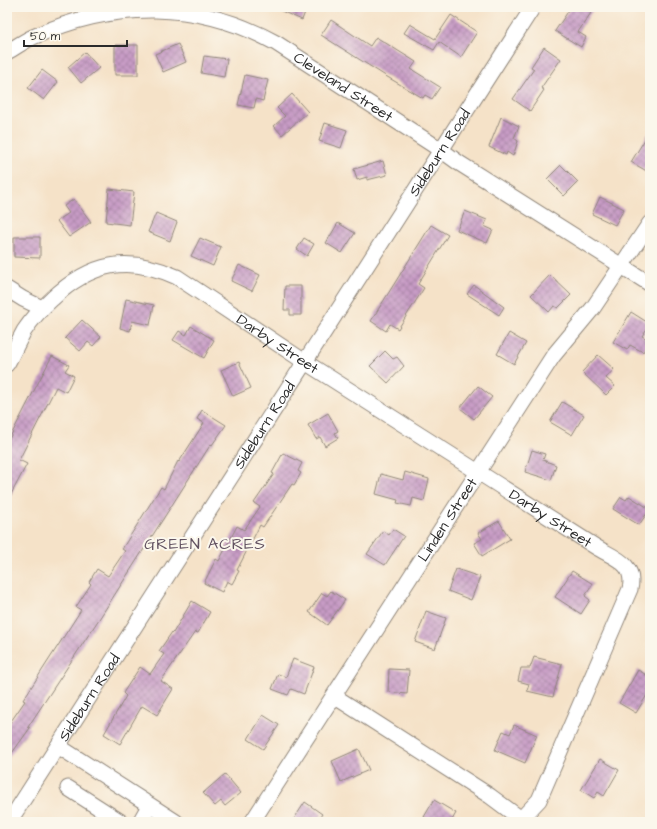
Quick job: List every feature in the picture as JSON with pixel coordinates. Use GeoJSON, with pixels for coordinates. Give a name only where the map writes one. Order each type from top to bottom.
{"type":"FeatureCollection","features":[{"type":"Feature","properties":{"kind":"street","name":"Sideburn Road"},"geometry":{"type":"LineString","coordinates":[[9,822],[532,7]]}},
{"type":"Feature","properties":{"kind":"street","name":"Cleveland Street"},"geometry":{"type":"LineString","coordinates":[[7,52],[32,37],[53,28],[105,11],[134,8],[186,10],[210,15],[236,24],[265,37],[441,150],[459,164],[650,284]]}},
{"type":"Feature","properties":{"kind":"street","name":"Linden Street"},"geometry":{"type":"LineString","coordinates":[[252,822],[553,356],[593,308],[650,223]]}},
{"type":"Feature","properties":{"kind":"street","name":"Darby Street"},"geometry":{"type":"LineString","coordinates":[[7,364],[25,330],[42,308],[65,286],[88,272],[116,265],[144,266],[162,271],[177,277],[305,362],[596,548],[622,562],[630,570],[632,578],[630,589],[539,800],[521,819],[490,796],[334,696]]}},
{"type":"Feature","properties":{"kind":"street"},"geometry":{"type":"LineString","coordinates":[[7,289],[42,308]]}},
{"type":"Feature","properties":{"kind":"street"},"geometry":{"type":"LineString","coordinates":[[58,746],[176,822]]}},
{"type":"Feature","properties":{"kind":"street"},"geometry":{"type":"LineString","coordinates":[[68,788],[121,822]]}},
{"type":"Feature","properties":{"kind":"street"},"geometry":{"type":"LineString","coordinates":[[140,822],[149,806]]}},
{"type":"Feature","properties":{"kind":"building"},"geometry":{"type":"Polygon","coordinates":[[[272,7],[307,7],[302,20],[272,7]]]}},
{"type":"Feature","properties":{"kind":"building"},"geometry":{"type":"Polygon","coordinates":[[[571,7],[595,7],[578,32],[586,37],[581,47],[555,31],[571,7]]]}},
{"type":"Feature","properties":{"kind":"building"},"geometry":{"type":"Polygon","coordinates":[[[451,15],[477,32],[461,57],[439,42],[434,50],[404,33],[410,24],[435,39],[451,15]]]}},
{"type":"Feature","properties":{"kind":"building"},"geometry":{"type":"Polygon","coordinates":[[[331,20],[370,46],[376,37],[416,62],[411,69],[440,87],[432,99],[425,95],[423,98],[321,35],[331,20]]]}},
{"type":"Feature","properties":{"kind":"building"},"geometry":{"type":"Polygon","coordinates":[[[178,44],[186,62],[163,72],[155,54],[178,44]]]}},
{"type":"Feature","properties":{"kind":"building"},"geometry":{"type":"Polygon","coordinates":[[[115,45],[138,45],[138,75],[115,75],[115,45]]]}},
{"type":"Feature","properties":{"kind":"building"},"geometry":{"type":"Polygon","coordinates":[[[544,47],[561,59],[541,88],[544,90],[530,111],[513,99],[534,69],[531,67],[544,47]]]}},
{"type":"Feature","properties":{"kind":"building"},"geometry":{"type":"Polygon","coordinates":[[[85,52],[99,68],[81,83],[68,67],[85,52]]]}},
{"type":"Feature","properties":{"kind":"building"},"geometry":{"type":"Polygon","coordinates":[[[204,56],[227,59],[224,77],[201,73],[204,56]]]}},
{"type":"Feature","properties":{"kind":"building"},"geometry":{"type":"Polygon","coordinates":[[[42,70],[58,82],[44,100],[28,88],[42,70]]]}},
{"type":"Feature","properties":{"kind":"building"},"geometry":{"type":"Polygon","coordinates":[[[245,75],[268,80],[263,101],[256,99],[254,108],[238,105],[245,75]]]}},
{"type":"Feature","properties":{"kind":"building"},"geometry":{"type":"Polygon","coordinates":[[[292,94],[308,112],[282,135],[274,126],[285,116],[277,108],[292,94]]]}},
{"type":"Feature","properties":{"kind":"building"},"geometry":{"type":"Polygon","coordinates":[[[501,117],[519,126],[514,138],[518,141],[513,156],[507,152],[506,155],[489,147],[501,117]]]}},
{"type":"Feature","properties":{"kind":"building"},"geometry":{"type":"Polygon","coordinates":[[[325,123],[347,130],[341,148],[319,141],[325,123]]]}},
{"type":"Feature","properties":{"kind":"building"},"geometry":{"type":"Polygon","coordinates":[[[650,131],[650,173],[631,162],[650,131]]]}},
{"type":"Feature","properties":{"kind":"building"},"geometry":{"type":"Polygon","coordinates":[[[383,161],[387,175],[367,180],[367,177],[357,180],[354,169],[383,161]]]}},
{"type":"Feature","properties":{"kind":"building"},"geometry":{"type":"Polygon","coordinates":[[[561,165],[578,182],[564,196],[547,179],[561,165]]]}},
{"type":"Feature","properties":{"kind":"building"},"geometry":{"type":"Polygon","coordinates":[[[109,189],[134,192],[130,225],[106,222],[109,189]]]}},
{"type":"Feature","properties":{"kind":"building"},"geometry":{"type":"Polygon","coordinates":[[[600,197],[624,209],[615,225],[592,214],[600,197]]]}},
{"type":"Feature","properties":{"kind":"building"},"geometry":{"type":"Polygon","coordinates":[[[74,199],[91,222],[69,237],[57,221],[69,213],[64,206],[74,199]]]}},
{"type":"Feature","properties":{"kind":"building"},"geometry":{"type":"Polygon","coordinates":[[[465,211],[487,220],[484,226],[493,230],[487,243],[457,230],[465,211]]]}},
{"type":"Feature","properties":{"kind":"building"},"geometry":{"type":"Polygon","coordinates":[[[156,213],[177,222],[170,241],[148,232],[156,213]]]}},
{"type":"Feature","properties":{"kind":"building"},"geometry":{"type":"Polygon","coordinates":[[[338,223],[355,233],[342,253],[326,243],[338,223]]]}},
{"type":"Feature","properties":{"kind":"building"},"geometry":{"type":"Polygon","coordinates":[[[431,225],[448,235],[418,284],[424,288],[398,329],[390,324],[386,331],[371,321],[431,225]]]}},
{"type":"Feature","properties":{"kind":"building"},"geometry":{"type":"Polygon","coordinates":[[[14,237],[40,237],[40,258],[14,257],[14,237]]]}},
{"type":"Feature","properties":{"kind":"building"},"geometry":{"type":"Polygon","coordinates":[[[200,238],[221,247],[213,266],[191,256],[200,238]]]}},
{"type":"Feature","properties":{"kind":"building"},"geometry":{"type":"Polygon","coordinates":[[[304,238],[314,244],[307,256],[297,249],[304,238]]]}},
{"type":"Feature","properties":{"kind":"building"},"geometry":{"type":"Polygon","coordinates":[[[239,265],[260,275],[252,291],[231,281],[239,265]]]}},
{"type":"Feature","properties":{"kind":"building"},"geometry":{"type":"Polygon","coordinates":[[[550,275],[571,295],[558,308],[554,306],[549,312],[531,295],[550,275]]]}},
{"type":"Feature","properties":{"kind":"building"},"geometry":{"type":"Polygon","coordinates":[[[474,285],[504,307],[499,315],[467,294],[474,285]]]}},
{"type":"Feature","properties":{"kind":"building"},"geometry":{"type":"Polygon","coordinates":[[[285,286],[301,286],[301,315],[290,315],[290,310],[284,310],[285,286]]]}},
{"type":"Feature","properties":{"kind":"building"},"geometry":{"type":"Polygon","coordinates":[[[126,299],[154,305],[150,325],[132,321],[130,331],[120,328],[126,299]]]}},
{"type":"Feature","properties":{"kind":"building"},"geometry":{"type":"Polygon","coordinates":[[[631,312],[650,324],[642,336],[650,341],[643,352],[630,345],[627,350],[613,342],[631,312]]]}},
{"type":"Feature","properties":{"kind":"building"},"geometry":{"type":"Polygon","coordinates":[[[82,320],[101,337],[93,346],[88,342],[80,351],[65,338],[82,320]]]}},
{"type":"Feature","properties":{"kind":"building"},"geometry":{"type":"Polygon","coordinates":[[[191,326],[214,340],[204,358],[173,340],[179,331],[186,335],[191,326]]]}},
{"type":"Feature","properties":{"kind":"building"},"geometry":{"type":"Polygon","coordinates":[[[509,333],[526,343],[514,364],[497,354],[509,333]]]}},
{"type":"Feature","properties":{"kind":"building"},"geometry":{"type":"Polygon","coordinates":[[[385,351],[393,359],[397,357],[404,366],[388,383],[370,366],[385,351]]]}},
{"type":"Feature","properties":{"kind":"building"},"geometry":{"type":"Polygon","coordinates":[[[598,355],[614,369],[606,378],[615,386],[606,395],[582,372],[598,355]]]}},
{"type":"Feature","properties":{"kind":"building"},"geometry":{"type":"Polygon","coordinates":[[[52,356],[69,365],[65,371],[74,376],[66,392],[56,387],[19,460],[27,464],[7,502],[7,443],[52,356]]]}},
{"type":"Feature","properties":{"kind":"building"},"geometry":{"type":"Polygon","coordinates":[[[239,362],[251,388],[233,396],[221,370],[239,362]]]}},
{"type":"Feature","properties":{"kind":"building"},"geometry":{"type":"Polygon","coordinates":[[[478,386],[492,397],[474,419],[460,408],[478,386]]]}},
{"type":"Feature","properties":{"kind":"building"},"geometry":{"type":"Polygon","coordinates":[[[562,402],[584,415],[572,435],[550,422],[562,402]]]}},
{"type":"Feature","properties":{"kind":"building"},"geometry":{"type":"Polygon","coordinates":[[[202,410],[226,425],[212,445],[211,444],[28,727],[30,728],[7,760],[7,727],[25,701],[23,700],[81,610],[76,607],[91,584],[89,582],[97,569],[108,576],[125,551],[122,549],[161,487],[164,489],[178,461],[179,462],[204,423],[197,419],[202,410]]]}},
{"type":"Feature","properties":{"kind":"building"},"geometry":{"type":"Polygon","coordinates":[[[328,413],[338,431],[335,433],[338,438],[325,446],[320,437],[316,439],[308,425],[328,413]]]}},
{"type":"Feature","properties":{"kind":"building"},"geometry":{"type":"Polygon","coordinates":[[[532,450],[545,454],[543,460],[556,465],[551,480],[525,472],[532,450]]]}},
{"type":"Feature","properties":{"kind":"building"},"geometry":{"type":"Polygon","coordinates":[[[283,453],[302,463],[298,471],[301,473],[294,485],[292,484],[263,527],[260,525],[237,570],[239,571],[232,584],[227,581],[222,592],[204,583],[216,559],[219,561],[237,526],[244,530],[260,507],[254,503],[274,474],[272,473],[283,453]]]}},
{"type":"Feature","properties":{"kind":"building"},"geometry":{"type":"Polygon","coordinates":[[[405,472],[429,479],[424,501],[413,498],[411,506],[397,503],[398,500],[376,494],[381,474],[403,480],[405,472]]]}},
{"type":"Feature","properties":{"kind":"building"},"geometry":{"type":"Polygon","coordinates":[[[629,496],[650,509],[639,525],[613,509],[621,497],[626,500],[629,496]]]}},
{"type":"Feature","properties":{"kind":"building"},"geometry":{"type":"Polygon","coordinates":[[[499,521],[510,539],[482,556],[474,543],[482,539],[478,533],[499,521]]]}},
{"type":"Feature","properties":{"kind":"building"},"geometry":{"type":"Polygon","coordinates":[[[393,529],[404,536],[385,565],[367,554],[383,531],[389,535],[393,529]]]}},
{"type":"Feature","properties":{"kind":"building"},"geometry":{"type":"Polygon","coordinates":[[[456,569],[480,577],[471,600],[448,591],[456,569]]]}},
{"type":"Feature","properties":{"kind":"building"},"geometry":{"type":"Polygon","coordinates":[[[572,571],[593,584],[585,596],[590,600],[581,614],[555,597],[572,571]]]}},
{"type":"Feature","properties":{"kind":"building"},"geometry":{"type":"Polygon","coordinates":[[[331,591],[345,600],[327,625],[309,612],[322,593],[327,596],[331,591]]]}},
{"type":"Feature","properties":{"kind":"building"},"geometry":{"type":"Polygon","coordinates":[[[192,601],[210,612],[198,633],[195,632],[161,681],[173,689],[157,715],[142,706],[120,744],[104,734],[126,696],[123,693],[140,667],[150,674],[164,654],[159,651],[172,632],[173,633],[192,601]]]}},
{"type":"Feature","properties":{"kind":"building"},"geometry":{"type":"Polygon","coordinates":[[[426,611],[446,618],[435,649],[415,642],[426,611]]]}},
{"type":"Feature","properties":{"kind":"building"},"geometry":{"type":"Polygon","coordinates":[[[534,657],[562,664],[553,697],[527,691],[529,684],[518,681],[521,668],[530,668],[534,657]]]}},
{"type":"Feature","properties":{"kind":"building"},"geometry":{"type":"Polygon","coordinates":[[[293,659],[314,667],[304,694],[291,689],[288,695],[272,689],[278,674],[286,677],[293,659]]]}},
{"type":"Feature","properties":{"kind":"building"},"geometry":{"type":"Polygon","coordinates":[[[389,669],[409,670],[407,694],[388,692],[389,669]]]}},
{"type":"Feature","properties":{"kind":"building"},"geometry":{"type":"Polygon","coordinates":[[[638,670],[650,677],[650,690],[636,713],[619,703],[638,670]]]}},
{"type":"Feature","properties":{"kind":"building"},"geometry":{"type":"Polygon","coordinates":[[[263,715],[279,725],[263,749],[248,739],[263,715]]]}},
{"type":"Feature","properties":{"kind":"building"},"geometry":{"type":"Polygon","coordinates":[[[514,725],[537,735],[525,763],[495,750],[503,731],[510,734],[514,725]]]}},
{"type":"Feature","properties":{"kind":"building"},"geometry":{"type":"Polygon","coordinates":[[[359,749],[369,770],[341,782],[332,761],[359,749]]]}},
{"type":"Feature","properties":{"kind":"building"},"geometry":{"type":"Polygon","coordinates":[[[600,759],[619,770],[604,796],[598,792],[594,798],[581,790],[600,759]]]}},
{"type":"Feature","properties":{"kind":"building"},"geometry":{"type":"Polygon","coordinates":[[[225,774],[241,793],[225,806],[221,801],[215,806],[203,793],[225,774]]]}},
{"type":"Feature","properties":{"kind":"building"},"geometry":{"type":"Polygon","coordinates":[[[434,800],[456,813],[451,822],[432,822],[424,817],[434,800]]]}},
{"type":"Feature","properties":{"kind":"building"},"geometry":{"type":"Polygon","coordinates":[[[305,802],[322,814],[317,822],[292,822],[305,802]]]}},
{"type":"Feature","properties":{"kind":"district","name":"GREEN ACRES"},"geometry":{"type":"Point","coordinates":[205,543]}}]}
